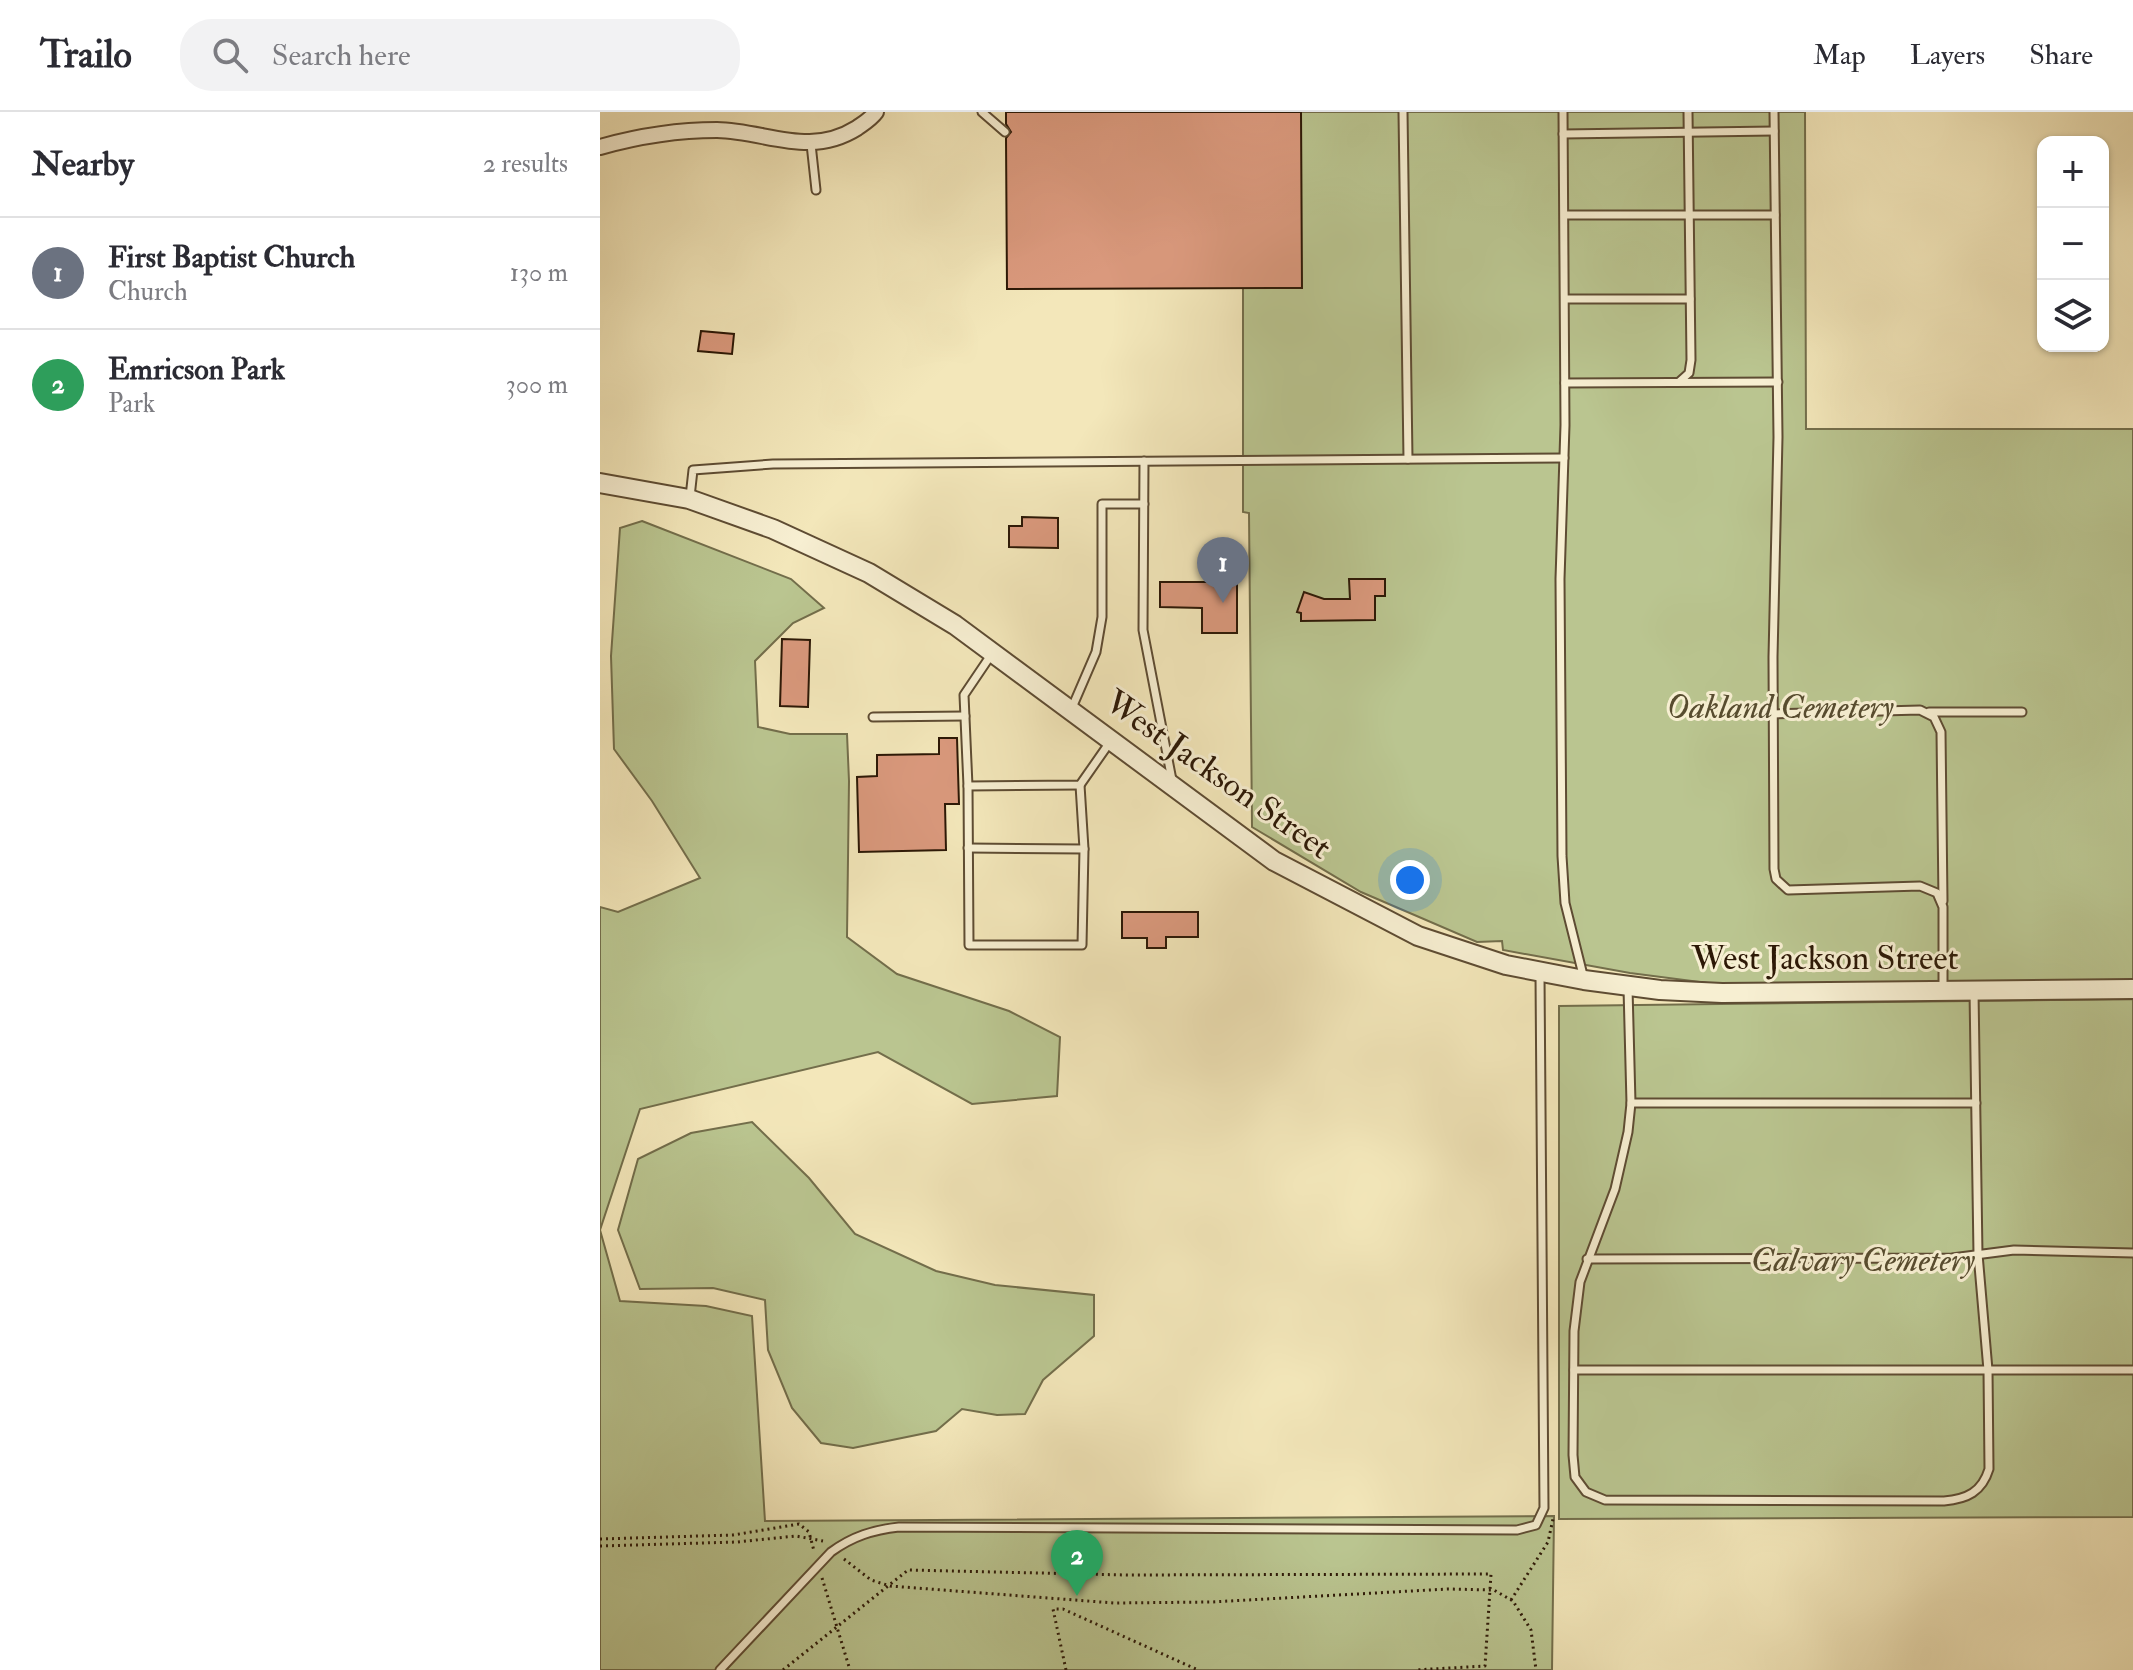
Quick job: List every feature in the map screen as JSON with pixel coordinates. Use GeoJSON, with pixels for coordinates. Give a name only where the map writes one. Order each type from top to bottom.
{"type":"FeatureCollection","features":[{"type":"Feature","properties":{"kind":"street"},"geometry":{"type":"LineString","coordinates":[[600,147],[642,135],[719,130],[811,144],[844,136],[876,112]]}},
{"type":"Feature","properties":{"kind":"street","name":"West Jackson Street"},"geometry":{"type":"LineString","coordinates":[[600,483],[689,499],[773,529],[869,573],[955,625],[1274,861],[1418,936],[1506,965],[1584,980],[1722,993],[2133,989]]}},
{"type":"Feature","properties":{"kind":"lane"},"geometry":{"type":"LineString","coordinates":[[982,112],[1005,132]]}},
{"type":"Feature","properties":{"kind":"lane"},"geometry":{"type":"LineString","coordinates":[[1403,112],[1408,459]]}},
{"type":"Feature","properties":{"kind":"lane"},"geometry":{"type":"LineString","coordinates":[[1563,112],[1562,856],[1565,903],[1584,980]]}},
{"type":"Feature","properties":{"kind":"lane"},"geometry":{"type":"LineString","coordinates":[[1679,382],[1691,369],[1688,112]]}},
{"type":"Feature","properties":{"kind":"lane"},"geometry":{"type":"LineString","coordinates":[[1774,112],[1778,382],[1774,869],[1781,886],[1799,891],[1920,886],[1937,893],[1943,907]]}},
{"type":"Feature","properties":{"kind":"lane"},"geometry":{"type":"LineString","coordinates":[[1563,134],[1774,131]]}},
{"type":"Feature","properties":{"kind":"lane"},"geometry":{"type":"LineString","coordinates":[[811,144],[816,190]]}},
{"type":"Feature","properties":{"kind":"lane"},"geometry":{"type":"LineString","coordinates":[[1565,215],[1775,215]]}},
{"type":"Feature","properties":{"kind":"lane"},"geometry":{"type":"LineString","coordinates":[[1565,299],[1690,299]]}},
{"type":"Feature","properties":{"kind":"lane"},"geometry":{"type":"LineString","coordinates":[[1565,383],[1778,382]]}},
{"type":"Feature","properties":{"kind":"lane"},"geometry":{"type":"LineString","coordinates":[[689,499],[693,470],[743,465],[1564,458]]}},
{"type":"Feature","properties":{"kind":"lane"},"geometry":{"type":"LineString","coordinates":[[1144,461],[1143,630],[1173,786]]}},
{"type":"Feature","properties":{"kind":"lane"},"geometry":{"type":"LineString","coordinates":[[1071,710],[1096,652],[1102,617],[1102,504],[1144,504]]}},
{"type":"Feature","properties":{"kind":"lane"},"geometry":{"type":"LineString","coordinates":[[993,653],[964,695],[969,945],[1082,945],[1084,849],[1080,785],[1111,741]]}},
{"type":"Feature","properties":{"kind":"lane"},"geometry":{"type":"LineString","coordinates":[[1773,714],[1920,710],[2022,712]]}},
{"type":"Feature","properties":{"kind":"lane"},"geometry":{"type":"LineString","coordinates":[[1927,712],[1934,717],[1941,732],[1943,989]]}},
{"type":"Feature","properties":{"kind":"lane"},"geometry":{"type":"LineString","coordinates":[[873,717],[965,716]]}},
{"type":"Feature","properties":{"kind":"lane"},"geometry":{"type":"LineString","coordinates":[[968,786],[1080,785]]}},
{"type":"Feature","properties":{"kind":"lane"},"geometry":{"type":"LineString","coordinates":[[968,848],[1084,849]]}},
{"type":"Feature","properties":{"kind":"lane"},"geometry":{"type":"LineString","coordinates":[[720,1670],[833,1550],[851,1538],[874,1530],[899,1527],[1517,1530],[1536,1525],[1544,1508],[1540,971]]}},
{"type":"Feature","properties":{"kind":"lane"},"geometry":{"type":"LineString","coordinates":[[1628,986],[1631,1103],[1623,1161],[1587,1259],[1575,1309],[1575,1477],[1579,1486],[1593,1497],[1605,1500],[1944,1501],[1967,1497],[1985,1481],[1989,1469],[1988,1370],[1978,1254],[1974,989]]}},
{"type":"Feature","properties":{"kind":"lane"},"geometry":{"type":"LineString","coordinates":[[1631,1103],[1976,1103]]}},
{"type":"Feature","properties":{"kind":"lane"},"geometry":{"type":"LineString","coordinates":[[1587,1259],[1952,1258],[2014,1250],[2133,1253]]}},
{"type":"Feature","properties":{"kind":"lane"},"geometry":{"type":"LineString","coordinates":[[1574,1370],[2133,1370]]}},
{"type":"Feature","properties":{"kind":"path"},"geometry":{"type":"LineString","coordinates":[[600,1539],[733,1535],[799,1524],[809,1532],[850,1670]]}},
{"type":"Feature","properties":{"kind":"path"},"geometry":{"type":"LineString","coordinates":[[600,1546],[811,1538],[822,1540],[871,1580],[890,1586],[1114,1603],[1211,1602],[1448,1589],[1490,1590],[1513,1601],[1531,1630],[1536,1670]]}},
{"type":"Feature","properties":{"kind":"path"},"geometry":{"type":"LineString","coordinates":[[783,1670],[908,1570],[1126,1575],[1491,1574],[1485,1666],[1415,1670]]}},
{"type":"Feature","properties":{"kind":"path"},"geometry":{"type":"LineString","coordinates":[[1066,1670],[1053,1609],[1063,1609],[1198,1670]]}},
{"type":"Feature","properties":{"kind":"green space","name":"Oakland Cemetery"},"geometry":{"type":"Polygon","coordinates":[[[1243,112],[1805,112],[1806,429],[2133,429],[2133,980],[1723,985],[1630,973],[1503,950],[1502,941],[1477,942],[1361,892],[1252,827],[1249,513],[1243,512],[1243,112]]]}},
{"type":"Feature","properties":{"kind":"green space"},"geometry":{"type":"Polygon","coordinates":[[[642,521],[791,579],[824,608],[793,623],[755,661],[758,727],[790,734],[847,734],[847,937],[897,974],[1009,1011],[1060,1037],[1057,1096],[972,1104],[878,1052],[640,1109],[600,1230],[600,907],[618,912],[700,878],[652,801],[614,749],[611,656],[620,528],[642,521]]]}},
{"type":"Feature","properties":{"kind":"green space","name":"Calvary Cemetery"},"geometry":{"type":"Polygon","coordinates":[[[2133,999],[2133,1517],[1559,1519],[1559,1006],[2133,999]]]}},
{"type":"Feature","properties":{"kind":"green space"},"geometry":{"type":"Polygon","coordinates":[[[752,1122],[809,1178],[855,1234],[936,1271],[995,1285],[1094,1295],[1094,1336],[1043,1380],[1025,1414],[997,1415],[962,1409],[936,1431],[853,1448],[821,1443],[792,1408],[768,1350],[765,1300],[713,1288],[640,1289],[618,1230],[638,1159],[691,1133],[752,1122]]]}},
{"type":"Feature","properties":{"kind":"green space"},"geometry":{"type":"Polygon","coordinates":[[[600,1230],[620,1301],[706,1306],[752,1316],[765,1521],[1554,1516],[1552,1670],[600,1670],[600,1230]]]}},
{"type":"Feature","properties":{"kind":"building"},"geometry":{"type":"Polygon","coordinates":[[[1006,112],[1301,112],[1302,288],[1007,289],[1006,138],[1011,132],[1006,124],[1006,112]]]}},
{"type":"Feature","properties":{"kind":"building"},"geometry":{"type":"Polygon","coordinates":[[[701,331],[734,334],[732,354],[698,351],[701,331]]]}},
{"type":"Feature","properties":{"kind":"building"},"geometry":{"type":"Polygon","coordinates":[[[1022,517],[1058,518],[1058,548],[1009,547],[1009,526],[1022,526],[1022,517]]]}},
{"type":"Feature","properties":{"kind":"building"},"geometry":{"type":"Polygon","coordinates":[[[1349,579],[1385,579],[1385,596],[1375,596],[1375,620],[1301,621],[1301,613],[1297,612],[1304,592],[1324,599],[1350,599],[1349,579]]]}},
{"type":"Feature","properties":{"kind":"building"},"geometry":{"type":"Polygon","coordinates":[[[1160,582],[1237,582],[1237,633],[1202,633],[1202,608],[1160,607],[1160,582]]]}},
{"type":"Feature","properties":{"kind":"building"},"geometry":{"type":"Polygon","coordinates":[[[782,639],[810,640],[808,707],[780,706],[782,639]]]}},
{"type":"Feature","properties":{"kind":"building"},"geometry":{"type":"Polygon","coordinates":[[[939,738],[957,738],[959,804],[945,804],[946,850],[859,852],[857,777],[877,776],[877,755],[939,754],[939,738]]]}},
{"type":"Feature","properties":{"kind":"building"},"geometry":{"type":"Polygon","coordinates":[[[1122,912],[1198,912],[1198,937],[1166,937],[1166,948],[1147,948],[1147,938],[1122,938],[1122,912]]]}},
{"type":"Feature","properties":{"kind":"place","name":"First Baptist Church"},"geometry":{"type":"Point","coordinates":[1223,603]}},
{"type":"Feature","properties":{"kind":"place","name":"Emricson Park"},"geometry":{"type":"Point","coordinates":[1077,1596]}}]}
